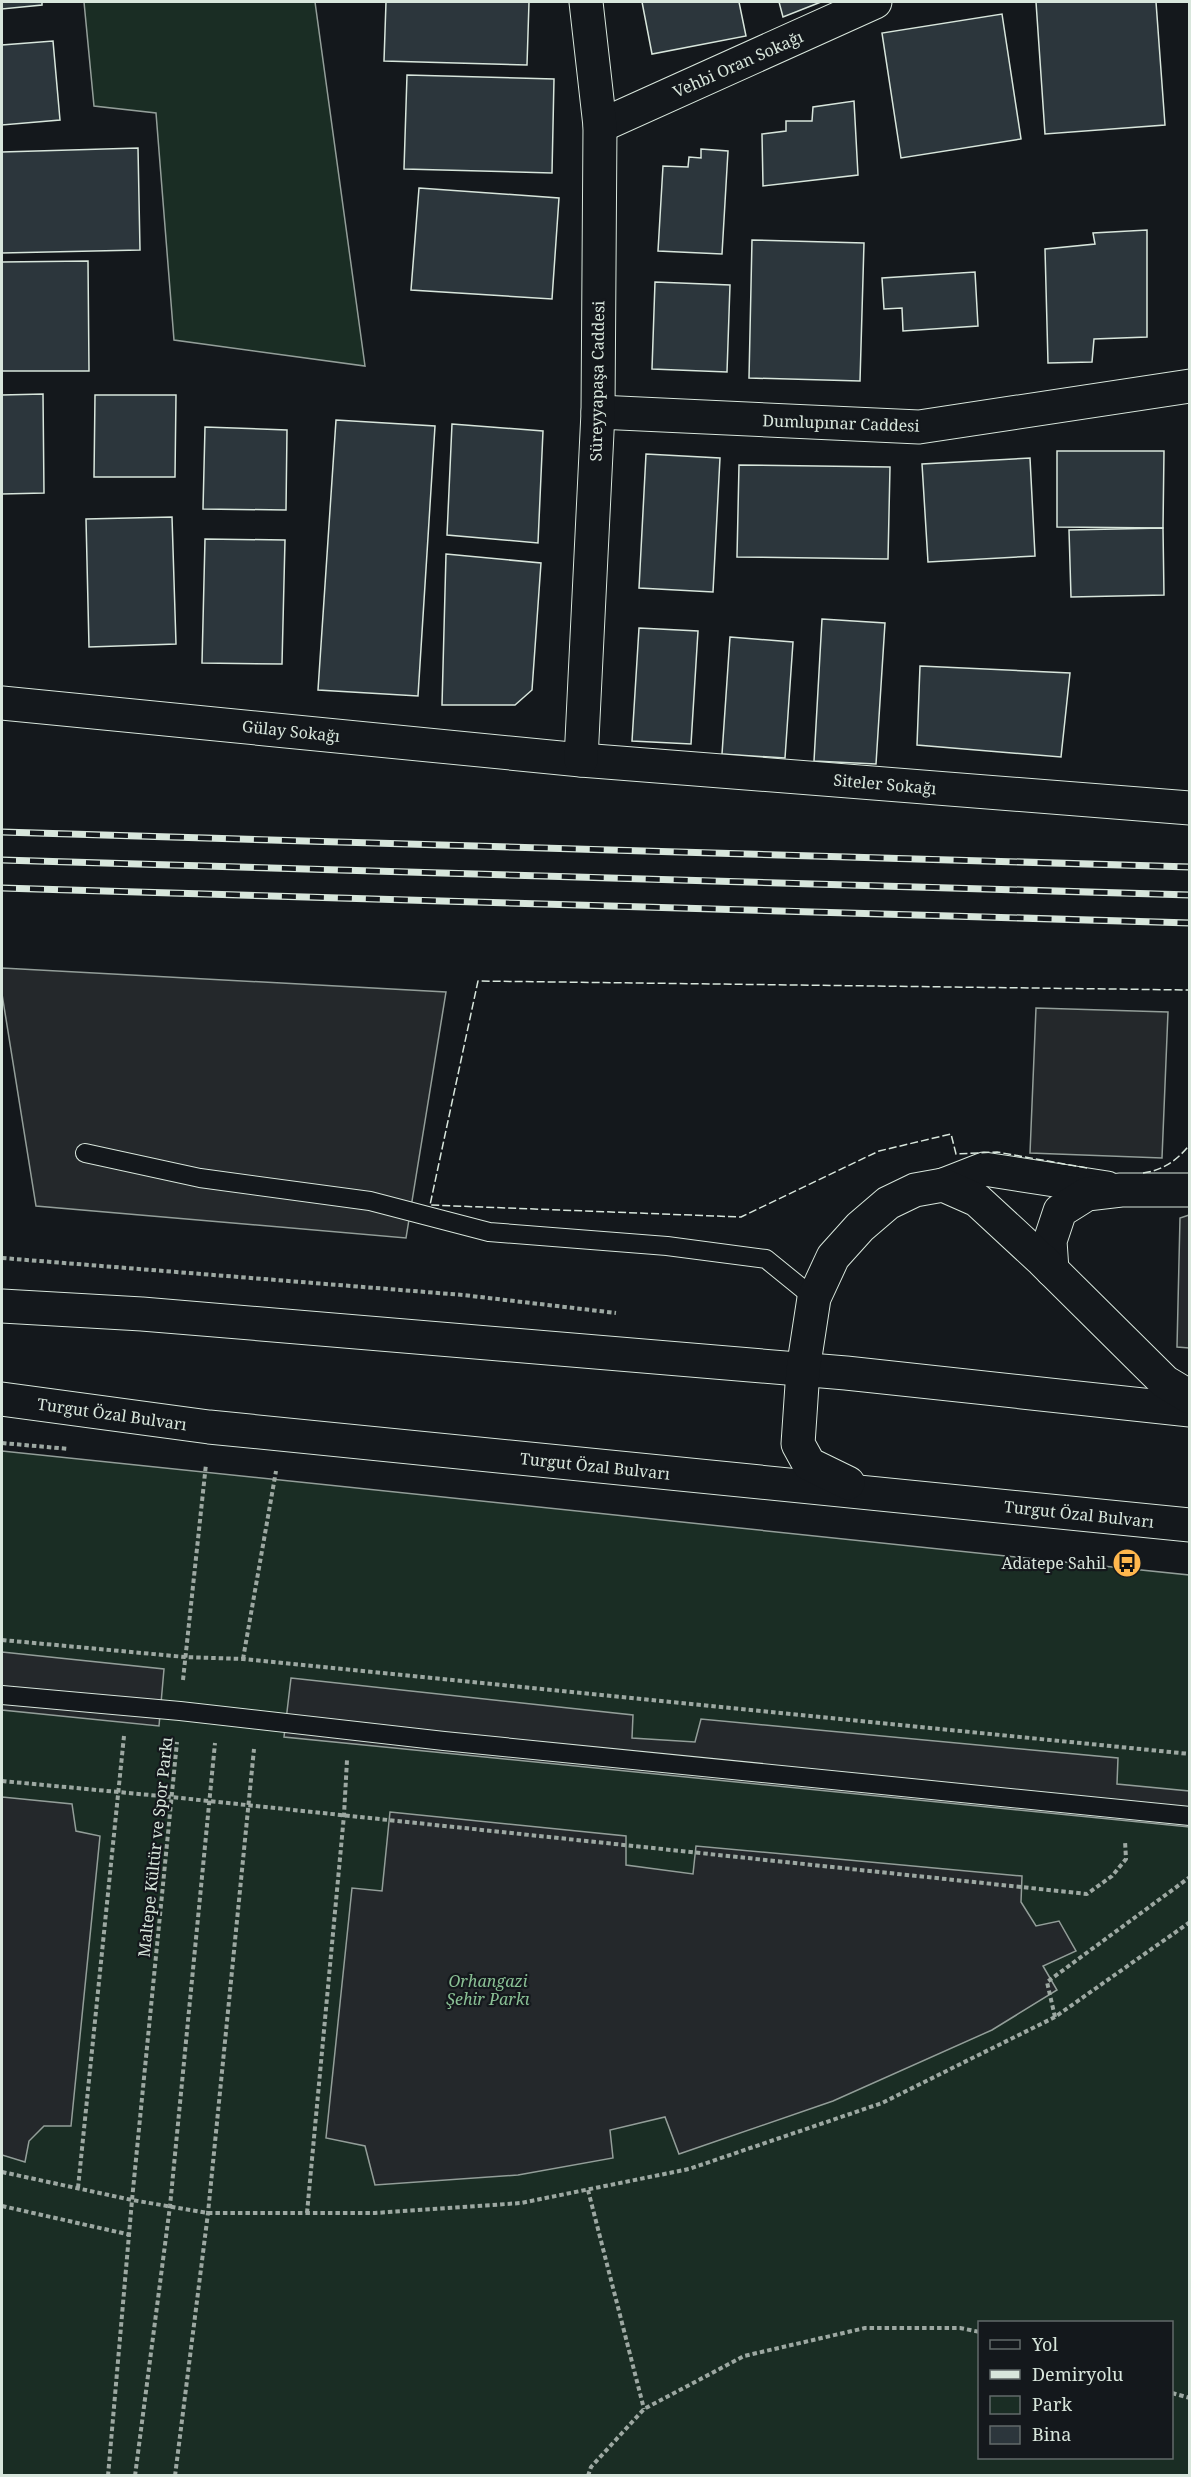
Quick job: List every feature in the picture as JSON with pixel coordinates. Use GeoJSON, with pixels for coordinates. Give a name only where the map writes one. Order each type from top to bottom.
{"type":"FeatureCollection","features":[{"type":"Feature","properties":{"kind":"main road","name":"Süreyyapaşa Caddesi"},"geometry":{"type":"LineString","coordinates":[[581,760],[598,412],[600,126],[586,2]]}},
{"type":"Feature","properties":{"kind":"main road","name":"Vehbi Oran Sokağı"},"geometry":{"type":"LineString","coordinates":[[600,126],[875,2]]}},
{"type":"Feature","properties":{"kind":"main road","name":"Dumlupınar Caddesi"},"geometry":{"type":"LineString","coordinates":[[598,412],[919,427],[1190,386]]}},
{"type":"Feature","properties":{"kind":"main road","name":"Gülay Sokağı"},"geometry":{"type":"LineString","coordinates":[[2,703],[581,760]]}},
{"type":"Feature","properties":{"kind":"main road","name":"Siteler Sokağı"},"geometry":{"type":"LineString","coordinates":[[581,760],[1190,808]]}},
{"type":"Feature","properties":{"kind":"main road"},"geometry":{"type":"LineString","coordinates":[[881,1494],[836,1479],[809,1464],[798,1444],[803,1370],[814,1298],[833,1257],[860,1227],[888,1203],[915,1190],[943,1185],[984,1169],[1120,1190]]}},
{"type":"Feature","properties":{"kind":"main road"},"geometry":{"type":"LineString","coordinates":[[943,1185],[976,1200],[1052,1270],[1165,1382],[1190,1397]]}},
{"type":"Feature","properties":{"kind":"main road"},"geometry":{"type":"LineString","coordinates":[[1052,1270],[1050,1241],[1060,1211],[1087,1194],[1120,1190],[1186,1189]]}},
{"type":"Feature","properties":{"kind":"main road"},"geometry":{"type":"LineString","coordinates":[[2,1306],[142,1314],[803,1370],[1190,1410]]}},
{"type":"Feature","properties":{"kind":"main road","name":"Turgut Özal Bulvarı"},"geometry":{"type":"LineString","coordinates":[[2,1399],[209,1427],[1190,1525]]}},
{"type":"Feature","properties":{"kind":"lane"},"geometry":{"type":"LineString","coordinates":[[85,1153],[200,1178],[370,1201],[489,1232],[667,1246],[766,1260],[814,1298]]}},
{"type":"Feature","properties":{"kind":"lane"},"geometry":{"type":"LineString","coordinates":[[2,1695],[180,1711],[444,1741],[1190,1816]]}},
{"type":"Feature","properties":{"kind":"path"},"geometry":{"type":"LineString","coordinates":[[2,1258],[463,1295],[624,1314]]}},
{"type":"Feature","properties":{"kind":"path"},"geometry":{"type":"LineString","coordinates":[[243,1659],[278,1459]]}},
{"type":"Feature","properties":{"kind":"path","name":"Maltepe Kültür ve Spor Parkı"},"geometry":{"type":"LineString","coordinates":[[108,2475],[171,1797],[207,1461]]}},
{"type":"Feature","properties":{"kind":"path"},"geometry":{"type":"LineString","coordinates":[[2,1640],[185,1657],[243,1659],[1190,1754]]}},
{"type":"Feature","properties":{"kind":"path"},"geometry":{"type":"LineString","coordinates":[[78,2188],[124,1733]]}},
{"type":"Feature","properties":{"kind":"path"},"geometry":{"type":"LineString","coordinates":[[135,2475],[170,2206],[215,1742]]}},
{"type":"Feature","properties":{"kind":"path"},"geometry":{"type":"LineString","coordinates":[[175,2475],[208,2213],[254,1746]]}},
{"type":"Feature","properties":{"kind":"path"},"geometry":{"type":"LineString","coordinates":[[307,2213],[344,1815],[347,1756]]}},
{"type":"Feature","properties":{"kind":"path"},"geometry":{"type":"LineString","coordinates":[[2,1781],[1087,1894]]}},
{"type":"Feature","properties":{"kind":"path"},"geometry":{"type":"LineString","coordinates":[[1055,2017],[1047,1982],[1190,1877]]}},
{"type":"Feature","properties":{"kind":"path"},"geometry":{"type":"LineString","coordinates":[[2,2172],[132,2200],[208,2213],[375,2213],[521,2203],[689,2169],[882,2103],[1055,2017],[1190,1922]]}},
{"type":"Feature","properties":{"kind":"path"},"geometry":{"type":"LineString","coordinates":[[588,2190],[644,2409]]}},
{"type":"Feature","properties":{"kind":"path"},"geometry":{"type":"LineString","coordinates":[[2,2206],[131,2235]]}},
{"type":"Feature","properties":{"kind":"path"},"geometry":{"type":"LineString","coordinates":[[588,2475],[591,2467],[644,2409],[744,2356],[865,2328],[960,2328],[978,2332]]}},
{"type":"Feature","properties":{"kind":"path"},"geometry":{"type":"LineString","coordinates":[[1173,2393],[1190,2398]]}},
{"type":"Feature","properties":{"kind":"green space"},"geometry":{"type":"Polygon","coordinates":[[[84,2],[315,2],[365,366],[174,340],[156,113],[94,106],[84,2]]]}},
{"type":"Feature","properties":{"kind":"green space","name":"Orhangazi Şehir Parkı"},"geometry":{"type":"Polygon","coordinates":[[[2,1451],[1189,1575],[1189,2475],[2,2476],[2,1451]]]}},
{"type":"Feature","properties":{"kind":"shaded area"},"geometry":{"type":"Polygon","coordinates":[[[2,968],[446,992],[406,1238],[36,1206],[2,994],[2,968]]]}},
{"type":"Feature","properties":{"kind":"shaded area"},"geometry":{"type":"Polygon","coordinates":[[[1036,1008],[1168,1012],[1162,1158],[1030,1153],[1036,1008]]]}},
{"type":"Feature","properties":{"kind":"shaded area"},"geometry":{"type":"Polygon","coordinates":[[[1190,1215],[1189,1348],[1177,1347],[1180,1218],[1190,1215]]]}},
{"type":"Feature","properties":{"kind":"shaded area"},"geometry":{"type":"Polygon","coordinates":[[[2,1652],[164,1669],[159,1726],[2,1710],[2,1652]]]}},
{"type":"Feature","properties":{"kind":"shaded area"},"geometry":{"type":"Polygon","coordinates":[[[291,1678],[633,1715],[632,1738],[695,1742],[701,1719],[1118,1758],[1117,1784],[1189,1791],[1189,1827],[284,1737],[291,1678]]]}},
{"type":"Feature","properties":{"kind":"shaded area"},"geometry":{"type":"Polygon","coordinates":[[[2,1797],[72,1804],[76,1831],[100,1836],[71,2126],[44,2126],[29,2141],[25,2162],[2,2155],[2,1797]]]}},
{"type":"Feature","properties":{"kind":"shaded area"},"geometry":{"type":"Polygon","coordinates":[[[390,1812],[626,1836],[626,1865],[693,1874],[696,1846],[1022,1876],[1021,1902],[1036,1926],[1059,1921],[1076,1951],[1043,1966],[1057,1990],[992,2030],[833,2101],[679,2154],[665,2117],[610,2130],[613,2158],[518,2175],[375,2185],[365,2146],[326,2138],[352,1888],[382,1891],[390,1812]]]}},
{"type":"Feature","properties":{"kind":"building"},"geometry":{"type":"Polygon","coordinates":[[[2,2],[42,2],[42,5],[2,9],[2,2]]]}},
{"type":"Feature","properties":{"kind":"building"},"geometry":{"type":"Polygon","coordinates":[[[386,2],[529,2],[527,65],[384,61],[386,2]]]}},
{"type":"Feature","properties":{"kind":"building"},"geometry":{"type":"Polygon","coordinates":[[[642,2],[739,2],[746,36],[652,54],[642,2]]]}},
{"type":"Feature","properties":{"kind":"building"},"geometry":{"type":"Polygon","coordinates":[[[779,2],[821,2],[783,17],[779,2]]]}},
{"type":"Feature","properties":{"kind":"building"},"geometry":{"type":"Polygon","coordinates":[[[1036,2],[1156,2],[1165,125],[1045,134],[1036,2]]]}},
{"type":"Feature","properties":{"kind":"building"},"geometry":{"type":"Polygon","coordinates":[[[1002,14],[1021,139],[901,158],[882,33],[1002,14]]]}},
{"type":"Feature","properties":{"kind":"building"},"geometry":{"type":"Polygon","coordinates":[[[53,41],[60,120],[2,125],[2,45],[53,41]]]}},
{"type":"Feature","properties":{"kind":"building"},"geometry":{"type":"Polygon","coordinates":[[[407,75],[554,79],[552,173],[404,169],[407,75]]]}},
{"type":"Feature","properties":{"kind":"building"},"geometry":{"type":"Polygon","coordinates":[[[854,101],[858,175],[763,186],[762,134],[786,131],[786,121],[812,121],[813,107],[854,101]]]}},
{"type":"Feature","properties":{"kind":"building"},"geometry":{"type":"Polygon","coordinates":[[[138,148],[140,250],[2,253],[2,152],[138,148]]]}},
{"type":"Feature","properties":{"kind":"building"},"geometry":{"type":"Polygon","coordinates":[[[701,149],[728,151],[722,254],[658,251],[663,166],[688,167],[689,157],[701,158],[701,149]]]}},
{"type":"Feature","properties":{"kind":"building"},"geometry":{"type":"Polygon","coordinates":[[[419,188],[559,198],[552,299],[411,290],[419,188]]]}},
{"type":"Feature","properties":{"kind":"building"},"geometry":{"type":"Polygon","coordinates":[[[1147,230],[1147,337],[1094,339],[1092,362],[1048,363],[1045,249],[1095,244],[1093,233],[1147,230]]]}},
{"type":"Feature","properties":{"kind":"building"},"geometry":{"type":"Polygon","coordinates":[[[752,240],[864,243],[860,381],[749,378],[752,240]]]}},
{"type":"Feature","properties":{"kind":"building"},"geometry":{"type":"Polygon","coordinates":[[[88,261],[89,371],[2,371],[2,262],[88,261]]]}},
{"type":"Feature","properties":{"kind":"building"},"geometry":{"type":"Polygon","coordinates":[[[975,272],[978,326],[903,331],[902,308],[884,309],[882,278],[975,272]]]}},
{"type":"Feature","properties":{"kind":"building"},"geometry":{"type":"Polygon","coordinates":[[[655,282],[730,285],[727,372],[652,369],[655,282]]]}},
{"type":"Feature","properties":{"kind":"building"},"geometry":{"type":"Polygon","coordinates":[[[43,394],[44,493],[2,494],[2,395],[43,394]]]}},
{"type":"Feature","properties":{"kind":"building"},"geometry":{"type":"Polygon","coordinates":[[[95,395],[176,395],[175,477],[94,477],[95,395]]]}},
{"type":"Feature","properties":{"kind":"building"},"geometry":{"type":"Polygon","coordinates":[[[336,420],[435,426],[418,696],[318,690],[336,420]]]}},
{"type":"Feature","properties":{"kind":"building"},"geometry":{"type":"Polygon","coordinates":[[[452,424],[543,431],[538,543],[447,535],[452,424]]]}},
{"type":"Feature","properties":{"kind":"building"},"geometry":{"type":"Polygon","coordinates":[[[205,427],[287,430],[286,510],[203,509],[205,427]]]}},
{"type":"Feature","properties":{"kind":"building"},"geometry":{"type":"Polygon","coordinates":[[[1057,451],[1164,451],[1163,528],[1057,527],[1057,451]]]}},
{"type":"Feature","properties":{"kind":"building"},"geometry":{"type":"Polygon","coordinates":[[[646,454],[720,458],[713,592],[639,588],[646,454]]]}},
{"type":"Feature","properties":{"kind":"building"},"geometry":{"type":"Polygon","coordinates":[[[1030,458],[1035,556],[928,562],[922,464],[1030,458]]]}},
{"type":"Feature","properties":{"kind":"building"},"geometry":{"type":"Polygon","coordinates":[[[739,465],[890,467],[888,559],[737,557],[739,465]]]}},
{"type":"Feature","properties":{"kind":"building"},"geometry":{"type":"Polygon","coordinates":[[[172,517],[176,644],[89,647],[86,519],[172,517]]]}},
{"type":"Feature","properties":{"kind":"building"},"geometry":{"type":"Polygon","coordinates":[[[1163,528],[1164,595],[1071,597],[1069,530],[1163,528]]]}},
{"type":"Feature","properties":{"kind":"building"},"geometry":{"type":"Polygon","coordinates":[[[205,539],[285,540],[282,664],[202,663],[205,539]]]}},
{"type":"Feature","properties":{"kind":"building"},"geometry":{"type":"Polygon","coordinates":[[[446,554],[541,563],[532,690],[515,705],[442,705],[446,554]]]}},
{"type":"Feature","properties":{"kind":"building"},"geometry":{"type":"Polygon","coordinates":[[[822,619],[885,623],[876,764],[814,761],[822,619]]]}},
{"type":"Feature","properties":{"kind":"building"},"geometry":{"type":"Polygon","coordinates":[[[639,628],[698,631],[691,744],[632,741],[639,628]]]}},
{"type":"Feature","properties":{"kind":"building"},"geometry":{"type":"Polygon","coordinates":[[[730,637],[793,642],[785,758],[722,754],[730,637]]]}},
{"type":"Feature","properties":{"kind":"building"},"geometry":{"type":"Polygon","coordinates":[[[920,666],[1070,673],[1061,757],[917,745],[920,666]]]}},
{"type":"Feature","properties":{"kind":"railway"},"geometry":{"type":"LineString","coordinates":[[2,832],[1190,867]]}},
{"type":"Feature","properties":{"kind":"railway"},"geometry":{"type":"LineString","coordinates":[[2,860],[1190,895]]}},
{"type":"Feature","properties":{"kind":"railway"},"geometry":{"type":"LineString","coordinates":[[2,888],[1190,923]]}},
{"type":"Feature","properties":{"kind":"fence"},"geometry":{"type":"LineString","coordinates":[[1087,1168],[997,1152],[956,1154],[951,1134],[879,1151],[741,1217],[430,1205],[478,981],[1190,990]]}},
{"type":"Feature","properties":{"kind":"fence"},"geometry":{"type":"LineString","coordinates":[[1143,1173],[1157,1170],[1170,1163],[1190,1144]]}},
{"type":"Feature","properties":{"kind":"place","name":"Adatepe Sahil"},"geometry":{"type":"Point","coordinates":[1127,1563]}}]}
